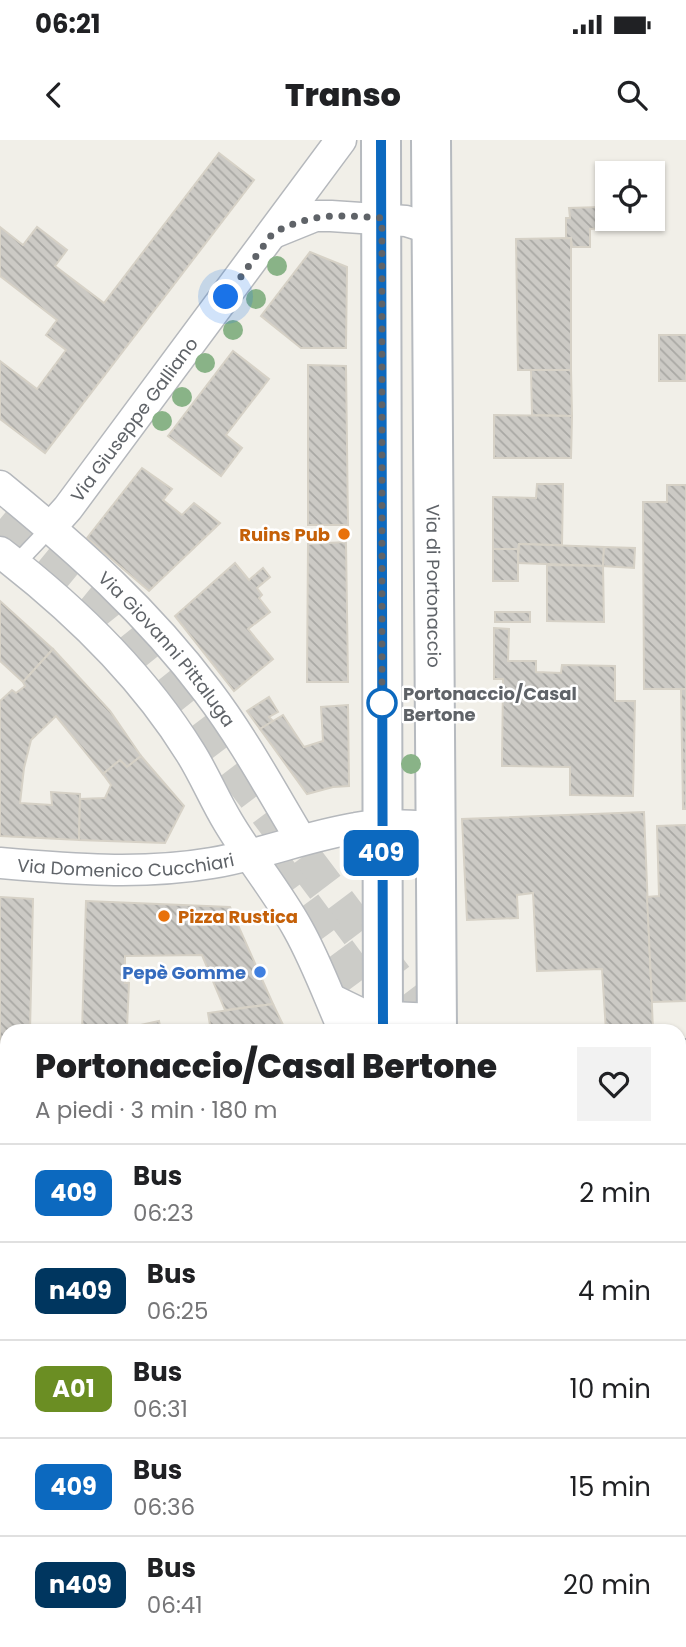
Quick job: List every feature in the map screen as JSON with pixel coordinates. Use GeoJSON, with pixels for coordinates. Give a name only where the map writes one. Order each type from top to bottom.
{"type":"FeatureCollection","features":[{"type":"Feature","properties":{"kind":"main road"},"geometry":{"type":"LineString","coordinates":[[381,140],[383,1024]]}},
{"type":"Feature","properties":{"kind":"main road","name":"Via di Portonaccio"},"geometry":{"type":"LineString","coordinates":[[431,140],[438,1024]]}},
{"type":"Feature","properties":{"kind":"street","name":"Via Giuseppe Galliano"},"geometry":{"type":"LineString","coordinates":[[51,527],[68,508],[341,140]]}},
{"type":"Feature","properties":{"kind":"street"},"geometry":{"type":"LineString","coordinates":[[273,233],[315,216],[382,218],[419,225],[432,233]]}},
{"type":"Feature","properties":{"kind":"street","name":"Via Giovanni Pittaluga"},"geometry":{"type":"LineString","coordinates":[[0,486],[109,579],[199,680],[230,724],[301,840]]}},
{"type":"Feature","properties":{"kind":"street"},"geometry":{"type":"LineString","coordinates":[[8,558],[96,635],[146,691],[189,750],[227,821],[298,929],[341,1024]]}},
{"type":"Feature","properties":{"kind":"street","name":"Via Domenico Cucchiari"},"geometry":{"type":"LineString","coordinates":[[0,863],[97,871],[185,867],[251,855],[343,830],[381,825],[436,827]]}},
{"type":"Feature","properties":{"kind":"street"},"geometry":{"type":"LineString","coordinates":[[331,999],[383,1024]]}},
{"type":"Feature","properties":{"kind":"lane"},"geometry":{"type":"LineString","coordinates":[[8,558],[51,527]]}},
{"type":"Feature","properties":{"kind":"building"},"geometry":{"type":"Polygon","coordinates":[[[219,153],[254,180],[45,453],[0,419],[0,361],[37,389],[66,350],[46,335],[57,320],[0,276],[0,227],[23,245],[37,227],[67,250],[55,266],[104,303],[219,153]]]}},
{"type":"Feature","properties":{"kind":"building"},"geometry":{"type":"Polygon","coordinates":[[[595,207],[595,229],[590,229],[590,247],[572,247],[571,238],[566,239],[569,208],[595,207]]]}},
{"type":"Feature","properties":{"kind":"building"},"geometry":{"type":"Polygon","coordinates":[[[571,238],[571,370],[518,370],[516,239],[571,238]]]}},
{"type":"Feature","properties":{"kind":"building"},"geometry":{"type":"Polygon","coordinates":[[[310,252],[347,267],[346,348],[301,348],[261,316],[310,252]]]}},
{"type":"Feature","properties":{"kind":"building"},"geometry":{"type":"Polygon","coordinates":[[[659,335],[686,335],[686,381],[659,381],[659,335]]]}},
{"type":"Feature","properties":{"kind":"building"},"geometry":{"type":"Polygon","coordinates":[[[233,351],[269,379],[226,435],[242,448],[221,476],[168,436],[233,351]]]}},
{"type":"Feature","properties":{"kind":"building"},"geometry":{"type":"Polygon","coordinates":[[[308,365],[346,366],[348,525],[308,525],[308,365]]]}},
{"type":"Feature","properties":{"kind":"building"},"geometry":{"type":"Polygon","coordinates":[[[531,370],[571,370],[572,416],[532,415],[531,370]]]}},
{"type":"Feature","properties":{"kind":"building"},"geometry":{"type":"Polygon","coordinates":[[[494,415],[572,416],[571,458],[494,458],[494,415]]]}},
{"type":"Feature","properties":{"kind":"building"},"geometry":{"type":"Polygon","coordinates":[[[142,468],[172,489],[163,500],[182,515],[194,503],[220,523],[149,591],[87,538],[142,468]]]}},
{"type":"Feature","properties":{"kind":"building"},"geometry":{"type":"Polygon","coordinates":[[[537,484],[563,484],[562,545],[519,544],[518,549],[493,549],[493,497],[536,498],[537,484]]]}},
{"type":"Feature","properties":{"kind":"building"},"geometry":{"type":"Polygon","coordinates":[[[667,485],[686,485],[686,689],[644,689],[643,502],[667,502],[667,485]]]}},
{"type":"Feature","properties":{"kind":"building"},"geometry":{"type":"Polygon","coordinates":[[[346,542],[348,682],[307,682],[308,544],[346,542]]]}},
{"type":"Feature","properties":{"kind":"building"},"geometry":{"type":"Polygon","coordinates":[[[519,544],[604,547],[603,566],[518,563],[519,544]]]}},
{"type":"Feature","properties":{"kind":"building"},"geometry":{"type":"Polygon","coordinates":[[[604,547],[635,548],[634,568],[603,566],[604,547]]]}},
{"type":"Feature","properties":{"kind":"building"},"geometry":{"type":"Polygon","coordinates":[[[493,549],[518,549],[518,581],[493,581],[493,549]]]}},
{"type":"Feature","properties":{"kind":"building"},"geometry":{"type":"Polygon","coordinates":[[[235,563],[249,580],[263,568],[270,577],[257,588],[262,595],[259,598],[270,612],[248,629],[273,659],[234,691],[175,616],[235,563]]]}},
{"type":"Feature","properties":{"kind":"building"},"geometry":{"type":"Polygon","coordinates":[[[547,565],[603,566],[604,622],[547,621],[547,565]]]}},
{"type":"Feature","properties":{"kind":"building"},"geometry":{"type":"Polygon","coordinates":[[[0,601],[53,649],[23,682],[0,661],[0,601]]]}},
{"type":"Feature","properties":{"kind":"building"},"geometry":{"type":"Polygon","coordinates":[[[495,612],[530,612],[530,622],[495,622],[495,612]]]}},
{"type":"Feature","properties":{"kind":"building"},"geometry":{"type":"Polygon","coordinates":[[[494,628],[509,629],[508,661],[536,661],[536,672],[561,673],[562,665],[615,666],[615,701],[635,701],[633,796],[570,795],[570,767],[502,766],[503,679],[494,679],[494,628]]]}},
{"type":"Feature","properties":{"kind":"building"},"geometry":{"type":"Polygon","coordinates":[[[53,649],[110,711],[141,756],[127,767],[120,760],[103,774],[56,716],[31,740],[20,803],[52,805],[51,792],[80,794],[79,840],[0,836],[0,701],[12,690],[16,693],[25,686],[23,682],[53,649]]]}},
{"type":"Feature","properties":{"kind":"building"},"geometry":{"type":"Polygon","coordinates":[[[681,689],[686,689],[686,809],[683,809],[681,689]]]}},
{"type":"Feature","properties":{"kind":"building"},"geometry":{"type":"Polygon","coordinates":[[[269,697],[278,712],[269,717],[273,721],[260,729],[247,711],[269,697]]]}},
{"type":"Feature","properties":{"kind":"building"},"geometry":{"type":"Polygon","coordinates":[[[348,705],[349,786],[307,794],[260,729],[283,715],[304,747],[323,741],[321,707],[348,705]]]}},
{"type":"Feature","properties":{"kind":"building"},"geometry":{"type":"Polygon","coordinates":[[[141,756],[184,806],[165,843],[79,840],[80,799],[105,798],[111,785],[103,774],[120,760],[127,767],[141,756]]]}},
{"type":"Feature","properties":{"kind":"building"},"geometry":{"type":"Polygon","coordinates":[[[644,812],[653,1024],[606,1024],[602,969],[537,971],[533,893],[517,895],[518,918],[467,920],[462,819],[644,812]]]}},
{"type":"Feature","properties":{"kind":"building"},"geometry":{"type":"Polygon","coordinates":[[[686,825],[686,1001],[652,1002],[647,897],[659,896],[657,826],[686,825]]]}},
{"type":"Feature","properties":{"kind":"building"},"geometry":{"type":"Polygon","coordinates":[[[0,897],[33,899],[30,1024],[0,1024],[0,897]]]}},
{"type":"Feature","properties":{"kind":"building"},"geometry":{"type":"Polygon","coordinates":[[[86,901],[230,907],[273,1004],[225,1010],[202,955],[125,956],[125,983],[129,983],[127,1024],[82,1024],[86,901]]]}},
{"type":"Feature","properties":{"kind":"building"},"geometry":{"type":"Polygon","coordinates":[[[273,1004],[283,1024],[210,1024],[208,1013],[273,1004]]]}},
{"type":"Feature","properties":{"kind":"tunnel"},"geometry":{"type":"LineString","coordinates":[[0,519],[114,613],[193,712],[429,1024]]}},
{"type":"Feature","properties":{"kind":"tunnel"},"geometry":{"type":"LineString","coordinates":[[269,860],[391,1024]]}},
{"type":"Feature","properties":{"kind":"bus line","name":"409"},"geometry":{"type":"LineString","coordinates":[[381,140],[383,1024]]}},
{"type":"Feature","properties":{"kind":"place","name":"Ruins Pub"},"geometry":{"type":"Point","coordinates":[344,534]}},
{"type":"Feature","properties":{"kind":"place","name":"Portonaccio/Casal Bertone"},"geometry":{"type":"Point","coordinates":[382,703]}},
{"type":"Feature","properties":{"kind":"place","name":"Pizza Rustica"},"geometry":{"type":"Point","coordinates":[164,916]}},
{"type":"Feature","properties":{"kind":"place","name":"Pepè Gomme"},"geometry":{"type":"Point","coordinates":[260,972]}},
{"type":"Feature","properties":{"kind":"route"},"geometry":{"type":"LineString","coordinates":[[226,297],[273,233],[315,216],[382,218],[382,708],[382,703]]}}]}
